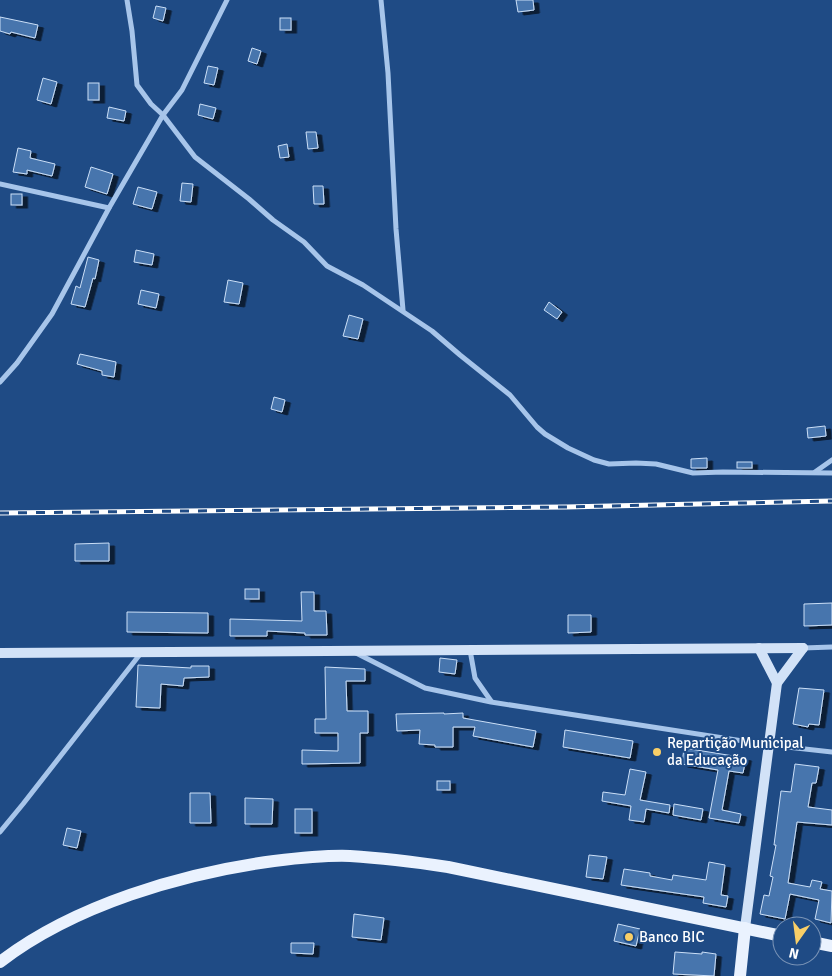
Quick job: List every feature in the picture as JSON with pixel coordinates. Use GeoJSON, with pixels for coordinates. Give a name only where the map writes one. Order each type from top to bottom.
{"type":"FeatureCollection","features":[{"type":"Feature","properties":{"kind":"main road"},"geometry":{"type":"LineString","coordinates":[[0,962],[80,915],[142,891],[200,874],[252,864],[300,858],[348,856],[399,860],[448,867],[772,934]]}},
{"type":"Feature","properties":{"kind":"main road"},"geometry":{"type":"LineString","coordinates":[[740,976],[745,928]]}},
{"type":"Feature","properties":{"kind":"street"},"geometry":{"type":"LineString","coordinates":[[126,0],[132,31],[137,85],[195,157],[249,198],[273,220],[304,242],[327,266],[363,285],[432,331],[510,395],[545,434],[568,448],[594,460],[609,464],[656,464],[693,473],[832,473]]}},
{"type":"Feature","properties":{"kind":"street"},"geometry":{"type":"LineString","coordinates":[[0,382],[52,314],[109,208],[163,115],[182,90],[227,0]]}},
{"type":"Feature","properties":{"kind":"street"},"geometry":{"type":"LineString","coordinates":[[382,0],[403,310]]}},
{"type":"Feature","properties":{"kind":"street"},"geometry":{"type":"LineString","coordinates":[[0,184],[109,208]]}},
{"type":"Feature","properties":{"kind":"street"},"geometry":{"type":"LineString","coordinates":[[815,473],[832,460]]}},
{"type":"Feature","properties":{"kind":"street"},"geometry":{"type":"LineString","coordinates":[[0,653],[832,647]]}},
{"type":"Feature","properties":{"kind":"street"},"geometry":{"type":"LineString","coordinates":[[759,648],[777,683]]}},
{"type":"Feature","properties":{"kind":"street"},"geometry":{"type":"LineString","coordinates":[[745,928],[777,683],[803,648]]}},
{"type":"Feature","properties":{"kind":"street"},"geometry":{"type":"LineString","coordinates":[[470,650],[475,678],[491,702]]}},
{"type":"Feature","properties":{"kind":"street"},"geometry":{"type":"LineString","coordinates":[[352,651],[425,688],[491,702],[769,745],[832,752]]}},
{"type":"Feature","properties":{"kind":"street"},"geometry":{"type":"LineString","coordinates":[[0,832],[24,804],[141,652]]}},
{"type":"Feature","properties":{"kind":"building"},"geometry":{"type":"Polygon","coordinates":[[[516,0],[533,0],[534,10],[518,12],[516,0]]]}},
{"type":"Feature","properties":{"kind":"building"},"geometry":{"type":"Polygon","coordinates":[[[156,6],[166,8],[163,21],[153,18],[156,6]]]}},
{"type":"Feature","properties":{"kind":"building"},"geometry":{"type":"Polygon","coordinates":[[[0,17],[38,25],[35,38],[0,31],[0,17]]]}},
{"type":"Feature","properties":{"kind":"building"},"geometry":{"type":"Polygon","coordinates":[[[280,18],[291,18],[291,30],[280,30],[280,18]]]}},
{"type":"Feature","properties":{"kind":"building"},"geometry":{"type":"Polygon","coordinates":[[[252,48],[261,51],[257,64],[248,61],[252,48]]]}},
{"type":"Feature","properties":{"kind":"building"},"geometry":{"type":"Polygon","coordinates":[[[208,66],[218,68],[214,85],[204,83],[208,66]]]}},
{"type":"Feature","properties":{"kind":"building"},"geometry":{"type":"Polygon","coordinates":[[[43,78],[57,82],[51,104],[37,100],[43,78]]]}},
{"type":"Feature","properties":{"kind":"building"},"geometry":{"type":"Polygon","coordinates":[[[88,83],[99,83],[99,100],[88,100],[88,83]]]}},
{"type":"Feature","properties":{"kind":"building"},"geometry":{"type":"Polygon","coordinates":[[[200,104],[216,108],[213,119],[198,115],[200,104]]]}},
{"type":"Feature","properties":{"kind":"building"},"geometry":{"type":"Polygon","coordinates":[[[109,107],[126,111],[124,121],[107,118],[109,107]]]}},
{"type":"Feature","properties":{"kind":"building"},"geometry":{"type":"Polygon","coordinates":[[[306,132],[316,132],[318,148],[308,149],[306,132]]]}},
{"type":"Feature","properties":{"kind":"building"},"geometry":{"type":"Polygon","coordinates":[[[287,144],[289,157],[280,158],[278,146],[287,144]]]}},
{"type":"Feature","properties":{"kind":"building"},"geometry":{"type":"Polygon","coordinates":[[[18,148],[31,151],[30,158],[55,164],[52,176],[27,170],[27,174],[13,172],[18,148]]]}},
{"type":"Feature","properties":{"kind":"building"},"geometry":{"type":"Polygon","coordinates":[[[91,167],[113,174],[107,194],[85,187],[91,167]]]}},
{"type":"Feature","properties":{"kind":"building"},"geometry":{"type":"Polygon","coordinates":[[[182,183],[193,184],[191,202],[180,201],[182,183]]]}},
{"type":"Feature","properties":{"kind":"building"},"geometry":{"type":"Polygon","coordinates":[[[313,186],[323,186],[324,204],[314,204],[313,186]]]}},
{"type":"Feature","properties":{"kind":"building"},"geometry":{"type":"Polygon","coordinates":[[[138,187],[157,192],[152,209],[133,204],[138,187]]]}},
{"type":"Feature","properties":{"kind":"building"},"geometry":{"type":"Polygon","coordinates":[[[11,194],[22,194],[22,205],[11,205],[11,194]]]}},
{"type":"Feature","properties":{"kind":"building"},"geometry":{"type":"Polygon","coordinates":[[[136,250],[154,254],[152,265],[134,262],[136,250]]]}},
{"type":"Feature","properties":{"kind":"building"},"geometry":{"type":"Polygon","coordinates":[[[88,257],[99,260],[95,279],[93,278],[85,307],[71,304],[76,286],[80,288],[88,257]]]}},
{"type":"Feature","properties":{"kind":"building"},"geometry":{"type":"Polygon","coordinates":[[[228,280],[243,283],[239,304],[224,302],[228,280]]]}},
{"type":"Feature","properties":{"kind":"building"},"geometry":{"type":"Polygon","coordinates":[[[141,290],[159,294],[156,308],[138,304],[141,290]]]}},
{"type":"Feature","properties":{"kind":"building"},"geometry":{"type":"Polygon","coordinates":[[[549,302],[562,312],[557,319],[544,310],[549,302]]]}},
{"type":"Feature","properties":{"kind":"building"},"geometry":{"type":"Polygon","coordinates":[[[349,315],[363,319],[358,339],[343,336],[349,315]]]}},
{"type":"Feature","properties":{"kind":"building"},"geometry":{"type":"Polygon","coordinates":[[[80,354],[116,362],[114,377],[102,375],[102,371],[77,364],[80,354]]]}},
{"type":"Feature","properties":{"kind":"building"},"geometry":{"type":"Polygon","coordinates":[[[274,397],[285,400],[282,412],[271,409],[274,397]]]}},
{"type":"Feature","properties":{"kind":"building"},"geometry":{"type":"Polygon","coordinates":[[[825,426],[826,436],[808,438],[807,428],[825,426]]]}},
{"type":"Feature","properties":{"kind":"building"},"geometry":{"type":"Polygon","coordinates":[[[707,458],[707,468],[691,468],[691,459],[707,458]]]}},
{"type":"Feature","properties":{"kind":"building"},"geometry":{"type":"Polygon","coordinates":[[[737,462],[752,462],[752,468],[737,468],[737,462]]]}},
{"type":"Feature","properties":{"kind":"building"},"geometry":{"type":"Polygon","coordinates":[[[109,543],[109,561],[75,561],[75,544],[109,543]]]}},
{"type":"Feature","properties":{"kind":"building"},"geometry":{"type":"Polygon","coordinates":[[[245,589],[259,589],[259,599],[245,599],[245,589]]]}},
{"type":"Feature","properties":{"kind":"building"},"geometry":{"type":"Polygon","coordinates":[[[301,592],[314,592],[314,611],[326,611],[327,635],[267,631],[267,636],[230,636],[230,619],[302,621],[301,592]]]}},
{"type":"Feature","properties":{"kind":"building"},"geometry":{"type":"Polygon","coordinates":[[[832,603],[832,625],[804,626],[804,604],[832,603]]]}},
{"type":"Feature","properties":{"kind":"building"},"geometry":{"type":"Polygon","coordinates":[[[127,612],[208,613],[208,633],[127,632],[127,612]]]}},
{"type":"Feature","properties":{"kind":"building"},"geometry":{"type":"Polygon","coordinates":[[[568,615],[591,615],[591,632],[568,633],[568,615]]]}},
{"type":"Feature","properties":{"kind":"building"},"geometry":{"type":"Polygon","coordinates":[[[440,658],[457,660],[455,674],[439,672],[440,658]]]}},
{"type":"Feature","properties":{"kind":"building"},"geometry":{"type":"Polygon","coordinates":[[[138,665],[191,668],[191,666],[209,666],[209,677],[184,678],[183,686],[161,684],[160,708],[136,707],[138,665]]]}},
{"type":"Feature","properties":{"kind":"building"},"geometry":{"type":"Polygon","coordinates":[[[325,667],[365,669],[365,681],[346,681],[347,711],[368,711],[368,733],[360,733],[360,763],[302,764],[302,750],[338,751],[338,733],[315,733],[315,719],[326,719],[325,667]]]}},
{"type":"Feature","properties":{"kind":"building"},"geometry":{"type":"Polygon","coordinates":[[[799,688],[824,690],[819,725],[809,724],[808,727],[793,724],[799,688]]]}},
{"type":"Feature","properties":{"kind":"building"},"geometry":{"type":"Polygon","coordinates":[[[463,713],[463,718],[536,731],[533,747],[473,736],[475,727],[453,727],[453,747],[435,747],[435,745],[419,744],[420,730],[397,731],[396,714],[463,713]]]}},
{"type":"Feature","properties":{"kind":"building"},"geometry":{"type":"Polygon","coordinates":[[[565,730],[633,741],[630,758],[563,747],[565,730]]]}},
{"type":"Feature","properties":{"kind":"building"},"geometry":{"type":"Polygon","coordinates":[[[684,748],[746,758],[743,773],[729,771],[722,810],[741,814],[739,823],[709,818],[718,770],[682,764],[684,748]]]}},
{"type":"Feature","properties":{"kind":"building"},"geometry":{"type":"Polygon","coordinates":[[[795,764],[819,767],[816,783],[812,783],[808,807],[832,810],[832,825],[797,822],[788,883],[810,887],[812,880],[822,882],[820,889],[832,891],[831,923],[822,921],[822,916],[816,916],[819,900],[790,894],[786,916],[760,914],[764,895],[769,896],[773,877],[770,876],[776,845],[774,845],[781,791],[791,792],[795,764]]]}},
{"type":"Feature","properties":{"kind":"building"},"geometry":{"type":"Polygon","coordinates":[[[630,769],[646,772],[640,800],[670,805],[669,813],[646,809],[644,822],[629,820],[631,806],[602,801],[603,792],[625,795],[630,769]]]}},
{"type":"Feature","properties":{"kind":"building"},"geometry":{"type":"Polygon","coordinates":[[[437,781],[450,781],[450,790],[437,790],[437,781]]]}},
{"type":"Feature","properties":{"kind":"building"},"geometry":{"type":"Polygon","coordinates":[[[190,793],[210,793],[211,823],[190,823],[190,793]]]}},
{"type":"Feature","properties":{"kind":"building"},"geometry":{"type":"Polygon","coordinates":[[[245,798],[273,799],[272,824],[245,824],[245,798]]]}},
{"type":"Feature","properties":{"kind":"building"},"geometry":{"type":"Polygon","coordinates":[[[674,804],[703,809],[701,820],[673,815],[674,804]]]}},
{"type":"Feature","properties":{"kind":"building"},"geometry":{"type":"Polygon","coordinates":[[[295,809],[312,809],[312,833],[295,833],[295,809]]]}},
{"type":"Feature","properties":{"kind":"building"},"geometry":{"type":"Polygon","coordinates":[[[67,828],[81,831],[77,848],[63,845],[67,828]]]}},
{"type":"Feature","properties":{"kind":"building"},"geometry":{"type":"Polygon","coordinates":[[[589,855],[607,857],[603,879],[586,877],[589,855]]]}},
{"type":"Feature","properties":{"kind":"building"},"geometry":{"type":"Polygon","coordinates":[[[709,862],[725,865],[721,895],[728,896],[726,907],[703,903],[704,897],[621,885],[624,869],[650,873],[650,876],[672,880],[673,875],[706,880],[709,862]]]}},
{"type":"Feature","properties":{"kind":"building"},"geometry":{"type":"Polygon","coordinates":[[[354,914],[384,918],[381,940],[352,937],[354,914]]]}},
{"type":"Feature","properties":{"kind":"building"},"geometry":{"type":"Polygon","coordinates":[[[618,924],[640,929],[636,946],[614,941],[618,924]]]}},
{"type":"Feature","properties":{"kind":"building"},"geometry":{"type":"Polygon","coordinates":[[[291,943],[314,943],[313,954],[291,953],[291,943]]]}},
{"type":"Feature","properties":{"kind":"building"},"geometry":{"type":"Polygon","coordinates":[[[675,952],[716,954],[714,976],[673,974],[675,952]]]}},
{"type":"Feature","properties":{"kind":"railway"},"geometry":{"type":"LineString","coordinates":[[0,513],[566,507],[832,501]]}},
{"type":"Feature","properties":{"kind":"place","name":"Repartição Municipal da Educação"},"geometry":{"type":"Point","coordinates":[657,752]}},
{"type":"Feature","properties":{"kind":"place","name":"Banco BIC"},"geometry":{"type":"Point","coordinates":[629,937]}}]}
